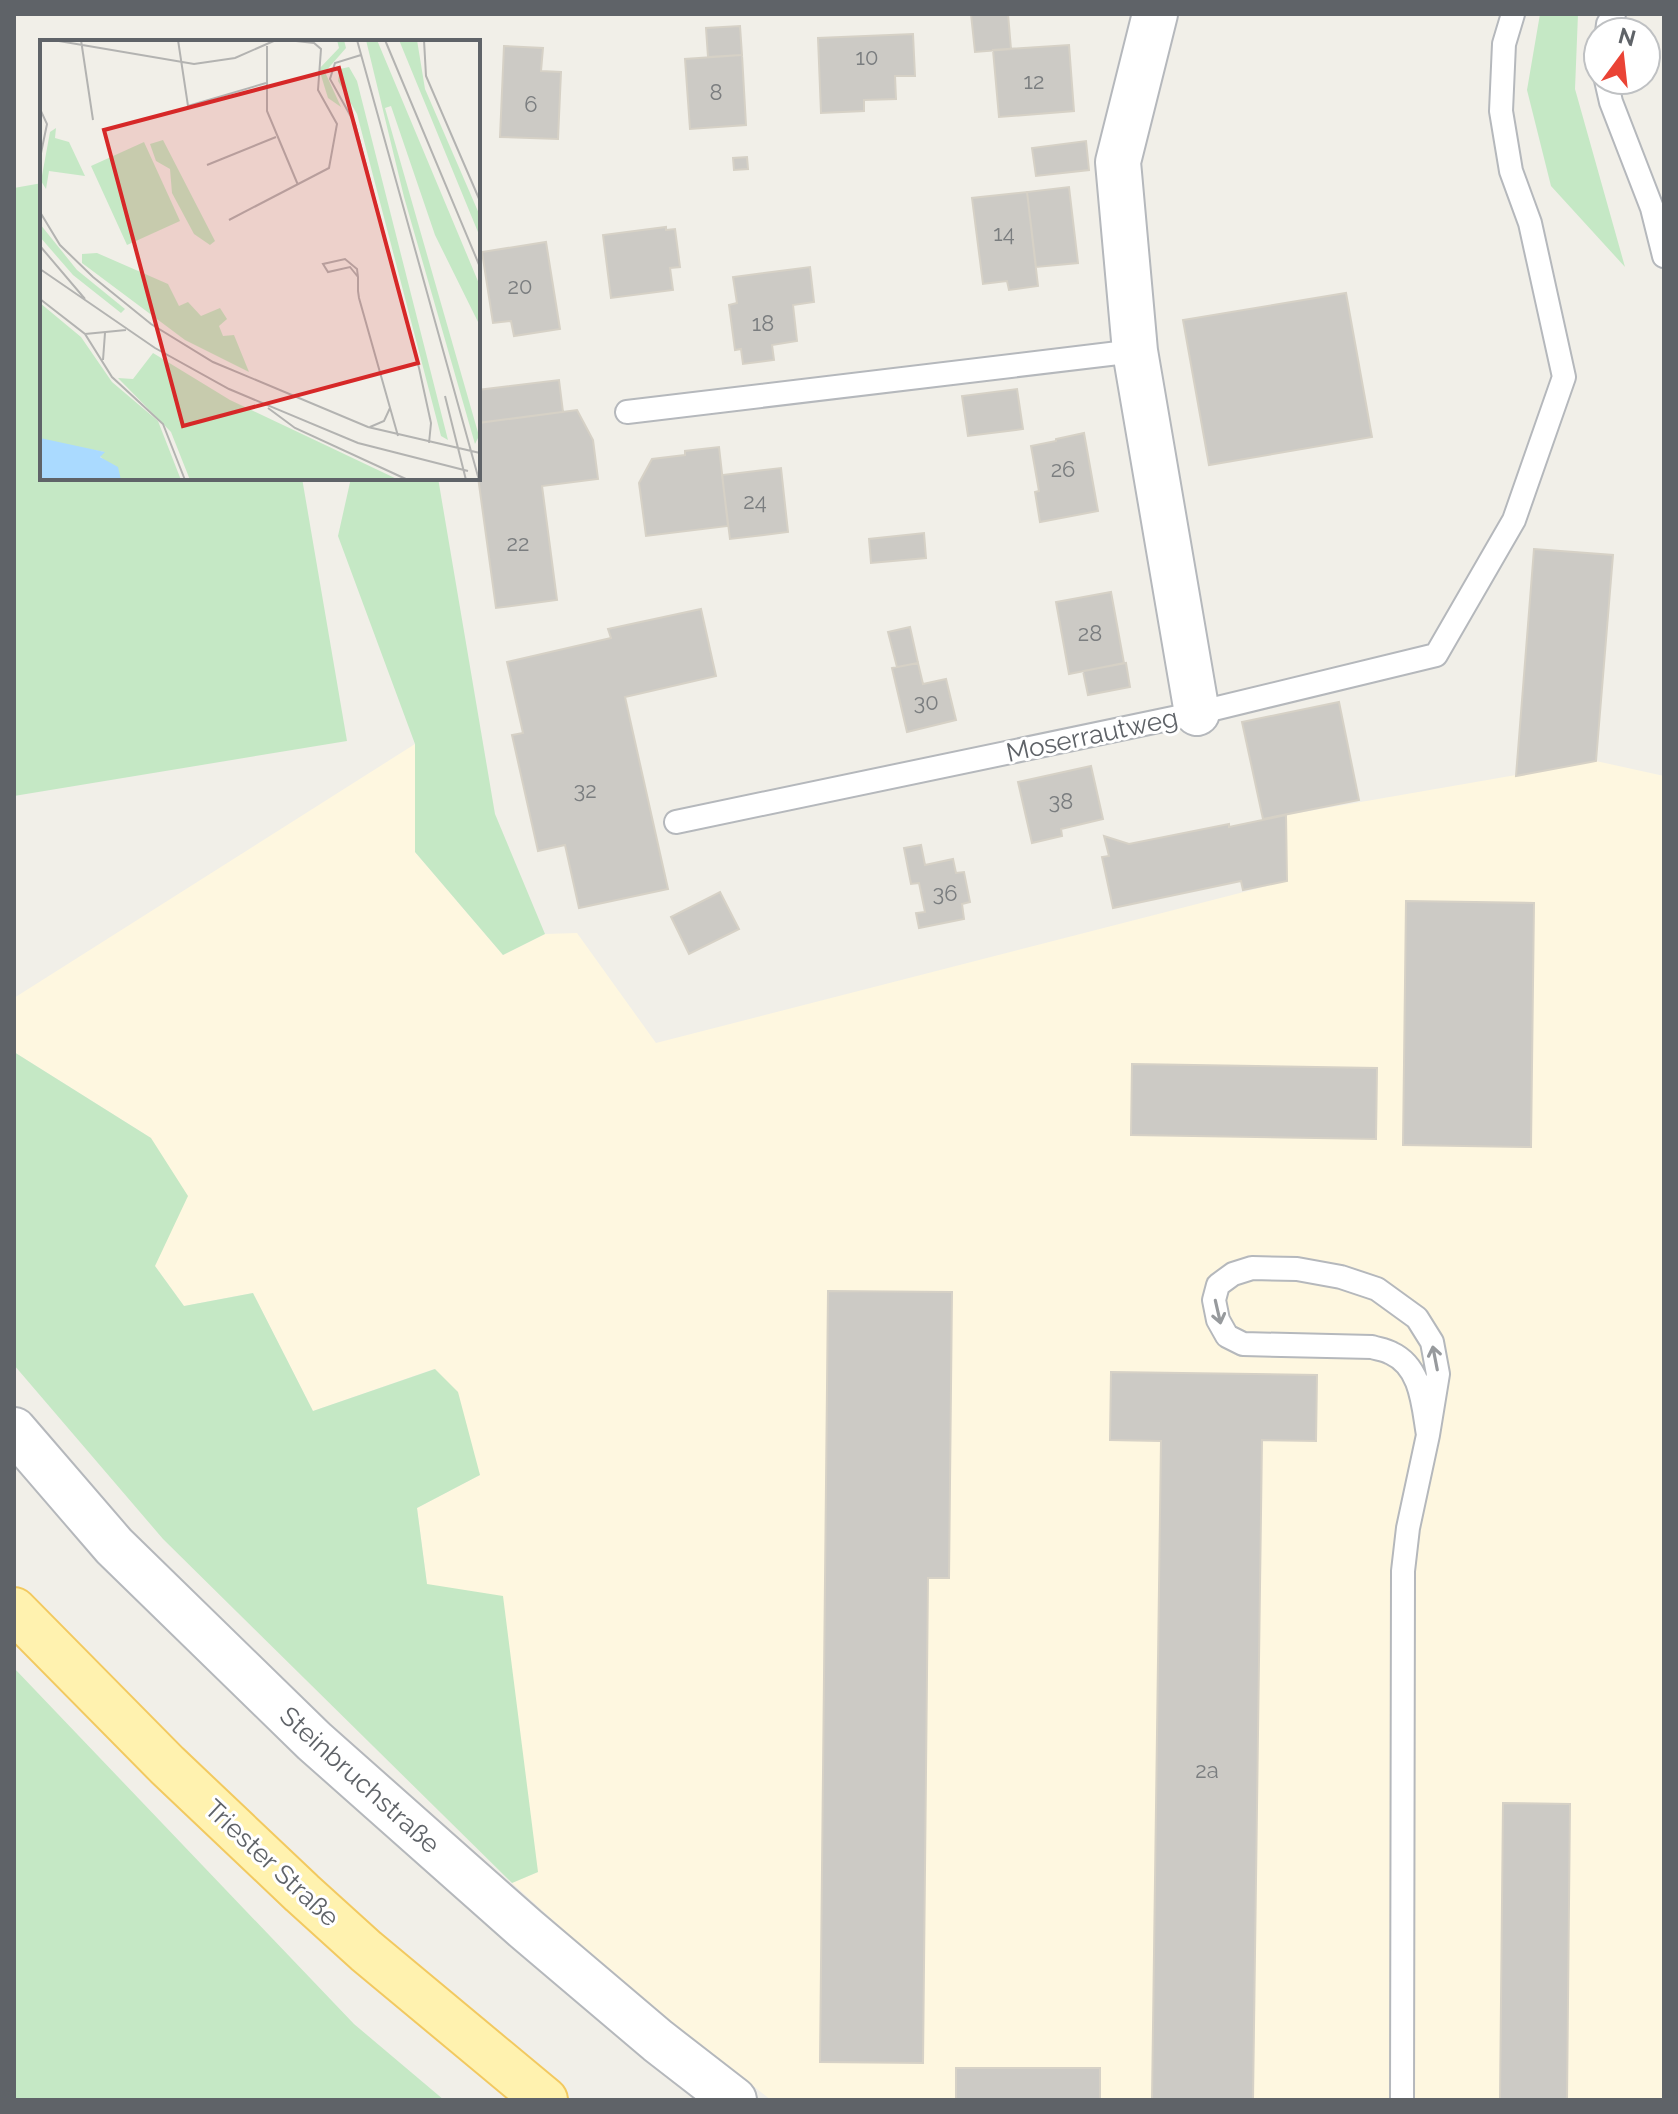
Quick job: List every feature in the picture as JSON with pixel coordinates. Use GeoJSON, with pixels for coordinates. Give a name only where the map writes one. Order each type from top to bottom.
{"type":"FeatureCollection","features":[{"type":"Feature","properties":{"kind":"main road","name":"Triester Straße"},"geometry":{"type":"LineString","coordinates":[[14,1610],[167,1765],[302,1893],[366,1951],[545,2100]]}},
{"type":"Feature","properties":{"kind":"street","name":"Moserrautweg"},"geometry":{"type":"LineString","coordinates":[[1155,14],[1118,162],[1135,351],[1197,713]]}},
{"type":"Feature","properties":{"kind":"street","name":"Steinbruchstraße"},"geometry":{"type":"LineString","coordinates":[[14,1430],[114,1546],[314,1741],[526,1929],[658,2041],[734,2100]]}},
{"type":"Feature","properties":{"kind":"lane"},"geometry":{"type":"LineString","coordinates":[[1197,713],[1436,655],[1514,520],[1564,377],[1530,223],[1511,171],[1501,111],[1504,44],[1513,14]]}},
{"type":"Feature","properties":{"kind":"lane"},"geometry":{"type":"LineString","coordinates":[[1610,96],[1652,208],[1664,256]]}},
{"type":"Feature","properties":{"kind":"lane"},"geometry":{"type":"LineString","coordinates":[[627,412],[1135,351]]}},
{"type":"Feature","properties":{"kind":"lane","name":"Moserrautweg"},"geometry":{"type":"LineString","coordinates":[[676,822],[1197,713]]}},
{"type":"Feature","properties":{"kind":"lane"},"geometry":{"type":"LineString","coordinates":[[1402,2100],[1403,1571],[1408,1528],[1428,1435],[1438,1374],[1432,1342],[1417,1318],[1387,1296],[1377,1289],[1341,1277],[1297,1269],[1252,1268],[1233,1274],[1218,1285],[1214,1300],[1218,1320],[1227,1336],[1243,1344],[1372,1347],[1393,1353],[1407,1365],[1419,1384],[1428,1435]]}},
{"type":"Feature","properties":{"kind":"shaded area"},"geometry":{"type":"Polygon","coordinates":[[[415,744],[415,852],[503,955],[545,934],[577,933],[656,1043],[1287,881],[1286,815],[1596,761],[1664,776],[1664,2100],[771,2100],[631,1991],[512,1883],[538,1872],[427,1585],[417,1508],[480,1475],[434,1369],[313,1411],[253,1293],[184,1306],[155,1266],[151,1138],[14,1052],[14,998],[415,744]]]}},
{"type":"Feature","properties":{"kind":"green space"},"geometry":{"type":"Polygon","coordinates":[[[1540,14],[1578,14],[1575,89],[1625,267],[1551,186],[1527,90],[1540,14]]]}},
{"type":"Feature","properties":{"kind":"green space"},"geometry":{"type":"Polygon","coordinates":[[[40,183],[40,480],[302,480],[347,741],[14,796],[14,188],[40,183]]]}},
{"type":"Feature","properties":{"kind":"green space"},"geometry":{"type":"Polygon","coordinates":[[[351,480],[438,480],[495,814],[545,934],[503,955],[415,852],[415,744],[338,536],[351,480]]]}},
{"type":"Feature","properties":{"kind":"green space"},"geometry":{"type":"Polygon","coordinates":[[[14,1052],[151,1138],[188,1196],[155,1266],[184,1306],[253,1293],[313,1411],[435,1369],[458,1392],[480,1475],[417,1508],[427,1584],[503,1596],[538,1872],[512,1883],[163,1539],[14,1365],[14,1052]]]}},
{"type":"Feature","properties":{"kind":"green space"},"geometry":{"type":"Polygon","coordinates":[[[14,1668],[354,2024],[444,2100],[14,2100],[14,1668]]]}},
{"type":"Feature","properties":{"kind":"building"},"geometry":{"type":"Polygon","coordinates":[[[971,14],[1008,14],[1011,49],[975,52],[971,14]]]}},
{"type":"Feature","properties":{"kind":"building"},"geometry":{"type":"Polygon","coordinates":[[[740,26],[742,55],[708,57],[706,28],[740,26]]]}},
{"type":"Feature","properties":{"kind":"building"},"geometry":{"type":"Polygon","coordinates":[[[913,34],[915,76],[895,76],[896,99],[864,100],[864,111],[821,113],[818,38],[913,34]]]}},
{"type":"Feature","properties":{"kind":"building"},"geometry":{"type":"Polygon","coordinates":[[[1069,45],[1074,111],[999,117],[993,50],[1069,45]]]}},
{"type":"Feature","properties":{"kind":"building"},"geometry":{"type":"Polygon","coordinates":[[[504,46],[543,48],[541,71],[561,72],[558,139],[500,137],[504,46]]]}},
{"type":"Feature","properties":{"kind":"building"},"geometry":{"type":"Polygon","coordinates":[[[742,55],[746,125],[690,129],[685,59],[742,55]]]}},
{"type":"Feature","properties":{"kind":"building"},"geometry":{"type":"Polygon","coordinates":[[[1086,141],[1089,170],[1036,176],[1032,148],[1086,141]]]}},
{"type":"Feature","properties":{"kind":"building"},"geometry":{"type":"Polygon","coordinates":[[[747,157],[748,169],[734,170],[733,158],[747,157]]]}},
{"type":"Feature","properties":{"kind":"building"},"geometry":{"type":"Polygon","coordinates":[[[1069,187],[1078,263],[1036,267],[1027,192],[1069,187]]]}},
{"type":"Feature","properties":{"kind":"building"},"geometry":{"type":"Polygon","coordinates":[[[1027,192],[1038,286],[1009,290],[1007,281],[983,284],[972,198],[1027,192]]]}},
{"type":"Feature","properties":{"kind":"building"},"geometry":{"type":"Polygon","coordinates":[[[666,227],[666,230],[675,229],[680,267],[670,268],[673,290],[611,298],[603,235],[666,227]]]}},
{"type":"Feature","properties":{"kind":"building"},"geometry":{"type":"Polygon","coordinates":[[[546,242],[560,329],[514,336],[511,321],[493,323],[482,252],[546,242]]]}},
{"type":"Feature","properties":{"kind":"building"},"geometry":{"type":"Polygon","coordinates":[[[810,267],[814,302],[793,305],[797,341],[772,345],[774,360],[743,364],[741,349],[735,350],[729,305],[737,303],[733,277],[810,267]]]}},
{"type":"Feature","properties":{"kind":"building"},"geometry":{"type":"Polygon","coordinates":[[[1346,293],[1372,437],[1209,465],[1183,320],[1346,293]]]}},
{"type":"Feature","properties":{"kind":"building"},"geometry":{"type":"Polygon","coordinates":[[[559,380],[563,412],[480,423],[480,390],[559,380]]]}},
{"type":"Feature","properties":{"kind":"building"},"geometry":{"type":"Polygon","coordinates":[[[1017,389],[1023,429],[968,436],[962,396],[1017,389]]]}},
{"type":"Feature","properties":{"kind":"building"},"geometry":{"type":"Polygon","coordinates":[[[577,410],[593,440],[598,479],[542,486],[557,600],[496,608],[478,480],[480,423],[577,410]]]}},
{"type":"Feature","properties":{"kind":"building"},"geometry":{"type":"Polygon","coordinates":[[[1084,433],[1098,511],[1040,522],[1035,492],[1039,491],[1031,446],[1084,433]]]}},
{"type":"Feature","properties":{"kind":"building"},"geometry":{"type":"Polygon","coordinates":[[[719,447],[728,526],[646,536],[639,483],[652,459],[719,447]]]}},
{"type":"Feature","properties":{"kind":"building"},"geometry":{"type":"Polygon","coordinates":[[[781,468],[788,532],[730,539],[722,475],[781,468]]]}},
{"type":"Feature","properties":{"kind":"building"},"geometry":{"type":"Polygon","coordinates":[[[924,533],[926,558],[871,563],[869,539],[924,533]]]}},
{"type":"Feature","properties":{"kind":"building"},"geometry":{"type":"Polygon","coordinates":[[[1534,549],[1613,555],[1596,761],[1516,776],[1534,549]]]}},
{"type":"Feature","properties":{"kind":"building"},"geometry":{"type":"Polygon","coordinates":[[[1111,592],[1124,663],[1069,674],[1056,602],[1111,592]]]}},
{"type":"Feature","properties":{"kind":"building"},"geometry":{"type":"Polygon","coordinates":[[[701,609],[716,676],[625,697],[668,889],[579,908],[565,845],[538,851],[512,735],[523,733],[507,662],[611,638],[608,629],[701,609]]]}},
{"type":"Feature","properties":{"kind":"building"},"geometry":{"type":"Polygon","coordinates":[[[910,627],[918,663],[897,667],[888,632],[910,627]]]}},
{"type":"Feature","properties":{"kind":"building"},"geometry":{"type":"Polygon","coordinates":[[[918,663],[923,684],[946,679],[956,720],[907,732],[892,668],[918,663]]]}},
{"type":"Feature","properties":{"kind":"building"},"geometry":{"type":"Polygon","coordinates":[[[1126,663],[1130,687],[1088,695],[1083,671],[1126,663]]]}},
{"type":"Feature","properties":{"kind":"building"},"geometry":{"type":"Polygon","coordinates":[[[1339,702],[1359,800],[1263,819],[1242,722],[1339,702]]]}},
{"type":"Feature","properties":{"kind":"building"},"geometry":{"type":"Polygon","coordinates":[[[1091,766],[1103,819],[1061,829],[1062,836],[1032,843],[1018,782],[1091,766]]]}},
{"type":"Feature","properties":{"kind":"building"},"geometry":{"type":"Polygon","coordinates":[[[1286,815],[1287,881],[1243,890],[1241,881],[1113,908],[1102,857],[1109,856],[1104,836],[1129,844],[1286,815]]]}},
{"type":"Feature","properties":{"kind":"building"},"geometry":{"type":"Polygon","coordinates":[[[921,845],[925,865],[953,859],[956,873],[964,872],[970,902],[962,904],[964,919],[919,928],[916,913],[925,912],[919,883],[911,884],[904,848],[921,845]]]}},
{"type":"Feature","properties":{"kind":"building"},"geometry":{"type":"Polygon","coordinates":[[[720,892],[739,929],[689,954],[671,917],[720,892]]]}},
{"type":"Feature","properties":{"kind":"building"},"geometry":{"type":"Polygon","coordinates":[[[1406,901],[1534,903],[1531,1147],[1403,1145],[1406,901]]]}},
{"type":"Feature","properties":{"kind":"building"},"geometry":{"type":"Polygon","coordinates":[[[1132,1064],[1377,1068],[1376,1139],[1131,1135],[1132,1064]]]}},
{"type":"Feature","properties":{"kind":"building"},"geometry":{"type":"Polygon","coordinates":[[[828,1291],[952,1292],[949,1578],[928,1578],[923,2063],[820,2062],[828,1291]]]}},
{"type":"Feature","properties":{"kind":"building"},"geometry":{"type":"Polygon","coordinates":[[[1111,1372],[1317,1375],[1316,1441],[1262,1440],[1253,2100],[1152,2100],[1161,1441],[1110,1440],[1111,1372]]]}},
{"type":"Feature","properties":{"kind":"building"},"geometry":{"type":"Polygon","coordinates":[[[1503,1803],[1570,1804],[1567,2100],[1500,2100],[1503,1803]]]}},
{"type":"Feature","properties":{"kind":"building"},"geometry":{"type":"Polygon","coordinates":[[[956,2068],[1100,2068],[1100,2100],[956,2100],[956,2068]]]}}]}
